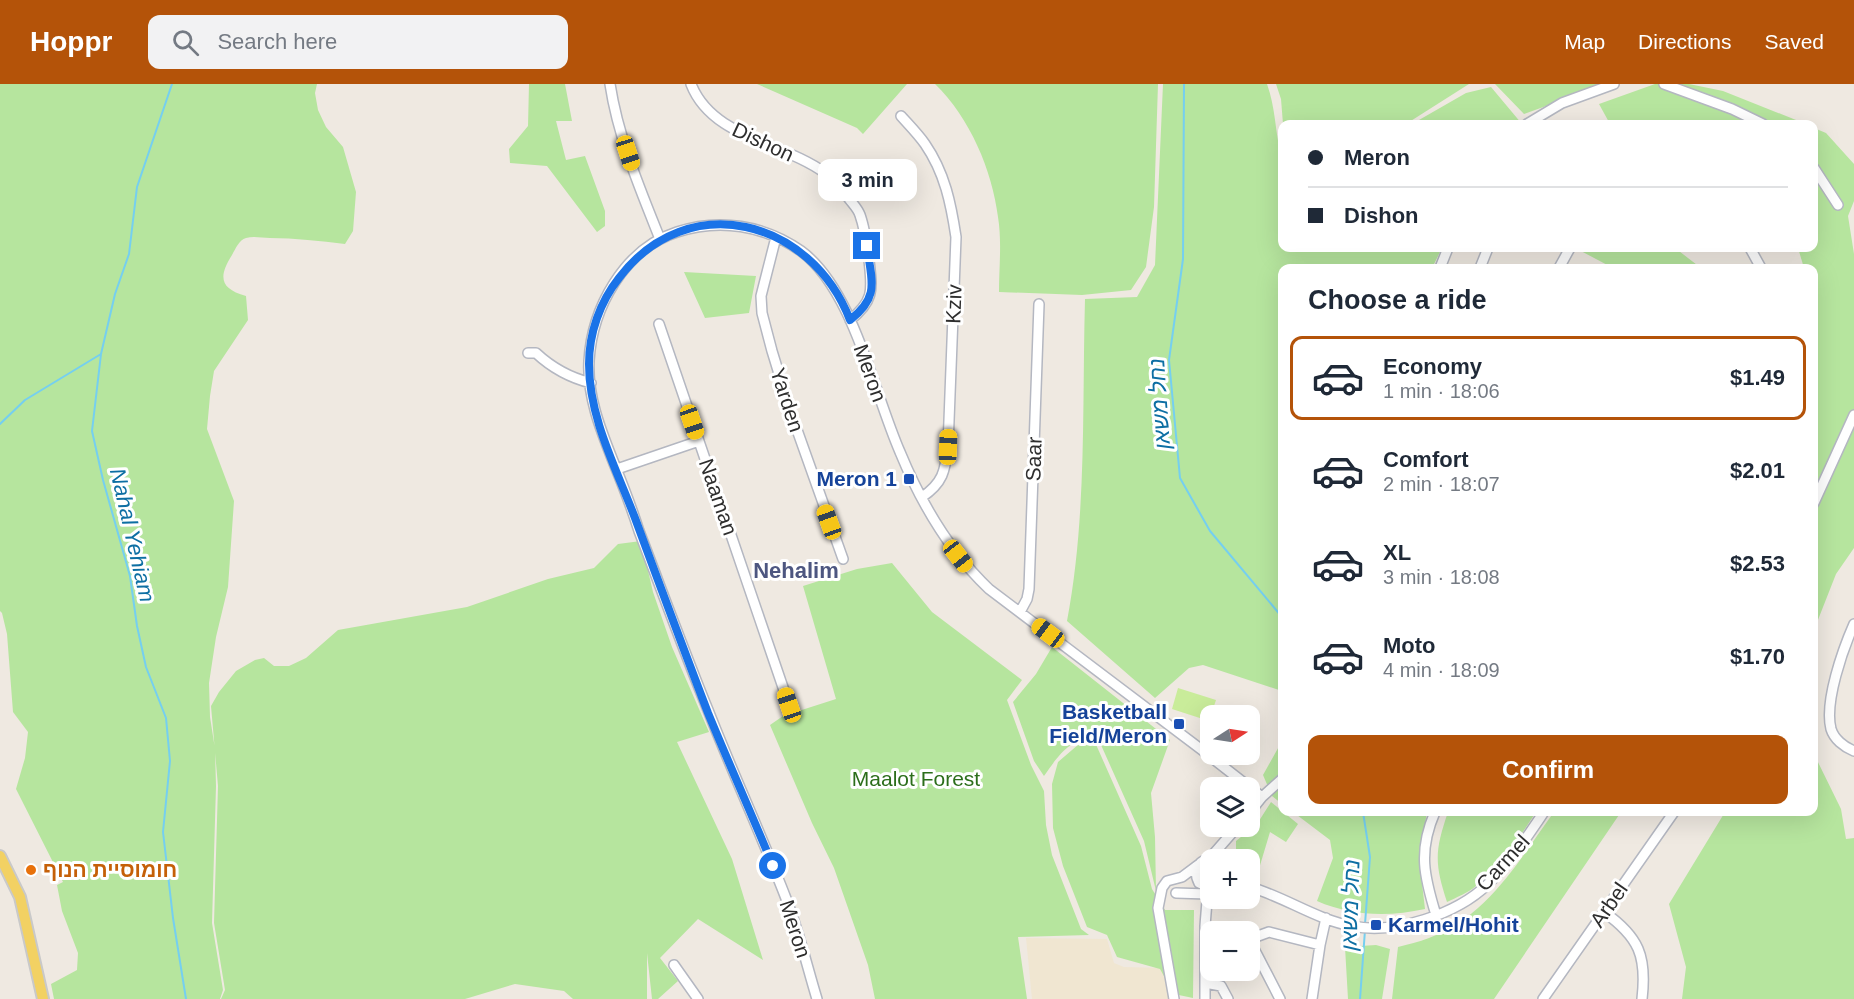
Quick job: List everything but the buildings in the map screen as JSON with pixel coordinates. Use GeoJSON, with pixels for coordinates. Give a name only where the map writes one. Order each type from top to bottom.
{"type":"FeatureCollection","features":[{"type":"Feature","properties":{"kind":"main road"},"geometry":{"type":"LineString","coordinates":[[0,856],[20,897],[43,999]]}},
{"type":"Feature","properties":{"kind":"street"},"geometry":{"type":"LineString","coordinates":[[610,84],[626,146],[660,239]]}},
{"type":"Feature","properties":{"kind":"street","name":"Dishon"},"geometry":{"type":"LineString","coordinates":[[691,84],[696,96],[718,120],[825,173],[843,191],[859,213],[867,246],[872,289],[869,301],[850,320]]}},
{"type":"Feature","properties":{"kind":"street"},"geometry":{"type":"LineString","coordinates":[[1534,120],[1562,103],[1614,84]]}},
{"type":"Feature","properties":{"kind":"street"},"geometry":{"type":"LineString","coordinates":[[1664,84],[1732,109],[1755,120]]}},
{"type":"Feature","properties":{"kind":"street","name":"Kziv"},"geometry":{"type":"LineString","coordinates":[[901,116],[925,144],[942,174],[956,237],[948,447],[945,468],[939,482],[933,490],[921,497]]}},
{"type":"Feature","properties":{"kind":"street"},"geometry":{"type":"LineString","coordinates":[[1818,174],[1838,205]]}},
{"type":"Feature","properties":{"kind":"street","name":"Meron"},"geometry":{"type":"LineString","coordinates":[[817,999],[788,903],[708,712],[596,417],[589,363],[593,333],[600,308],[624,270],[660,239],[690,228],[716,225],[742,226],[776,237],[802,252],[832,285],[850,320],[900,453],[921,497],[948,543],[968,569],[989,589],[1262,797]]}},
{"type":"Feature","properties":{"kind":"street","name":"Yarden"},"geometry":{"type":"LineString","coordinates":[[776,237],[761,296],[762,313],[791,413],[843,559]]}},
{"type":"Feature","properties":{"kind":"street","name":"Saar"},"geometry":{"type":"LineString","coordinates":[[1020,612],[1029,589],[1039,304]]}},
{"type":"Feature","properties":{"kind":"street","name":"Naaman"},"geometry":{"type":"LineString","coordinates":[[659,324],[789,705]]}},
{"type":"Feature","properties":{"kind":"street"},"geometry":{"type":"LineString","coordinates":[[528,353],[536,353],[545,362],[575,379],[591,383]]}},
{"type":"Feature","properties":{"kind":"street"},"geometry":{"type":"LineString","coordinates":[[1818,494],[1854,415]]}},
{"type":"Feature","properties":{"kind":"street"},"geometry":{"type":"LineString","coordinates":[[616,469],[699,441]]}},
{"type":"Feature","properties":{"kind":"street"},"geometry":{"type":"LineString","coordinates":[[1854,624],[1839,664],[1830,712],[1832,730],[1839,742],[1854,751]]}},
{"type":"Feature","properties":{"kind":"street"},"geometry":{"type":"LineString","coordinates":[[1260,800],[1278,783]]}},
{"type":"Feature","properties":{"kind":"street"},"geometry":{"type":"LineString","coordinates":[[1434,816],[1427,835],[1424,858],[1425,881],[1436,915]]}},
{"type":"Feature","properties":{"kind":"street","name":"Carmel"},"geometry":{"type":"LineString","coordinates":[[1260,890],[1353,927],[1399,927],[1417,923],[1470,898],[1487,886],[1508,864],[1541,816]]}},
{"type":"Feature","properties":{"kind":"street","name":"Arbel"},"geometry":{"type":"LineString","coordinates":[[1543,999],[1671,816]]}},
{"type":"Feature","properties":{"kind":"street"},"geometry":{"type":"LineString","coordinates":[[1221,849],[1230,837]]}},
{"type":"Feature","properties":{"kind":"street"},"geometry":{"type":"LineString","coordinates":[[1173,999],[1158,908],[1162,888],[1167,881],[1182,877],[1198,865]]}},
{"type":"Feature","properties":{"kind":"street"},"geometry":{"type":"LineString","coordinates":[[1198,865],[1196,874],[1200,880]]}},
{"type":"Feature","properties":{"kind":"street"},"geometry":{"type":"LineString","coordinates":[[1182,877],[1200,885]]}},
{"type":"Feature","properties":{"kind":"street"},"geometry":{"type":"LineString","coordinates":[[1176,893],[1200,889]]}},
{"type":"Feature","properties":{"kind":"street"},"geometry":{"type":"LineString","coordinates":[[1205,999],[1206,909]]}},
{"type":"Feature","properties":{"kind":"street"},"geometry":{"type":"LineString","coordinates":[[1604,912],[1623,926],[1637,946],[1643,966],[1642,999]]}},
{"type":"Feature","properties":{"kind":"street"},"geometry":{"type":"LineString","coordinates":[[1312,999],[1326,918]]}},
{"type":"Feature","properties":{"kind":"street"},"geometry":{"type":"LineString","coordinates":[[1260,936],[1269,932],[1320,945]]}},
{"type":"Feature","properties":{"kind":"street"},"geometry":{"type":"LineString","coordinates":[[1260,960],[1280,999]]}},
{"type":"Feature","properties":{"kind":"street"},"geometry":{"type":"LineString","coordinates":[[674,965],[698,999]]}},
{"type":"Feature","properties":{"kind":"street"},"geometry":{"type":"LineString","coordinates":[[1205,983],[1221,986],[1228,999]]}},
{"type":"Feature","properties":{"kind":"shaded area"},"geometry":{"type":"Polygon","coordinates":[[[1026,938],[1107,939],[1114,963],[1124,967],[1164,968],[1169,999],[1032,999],[1026,938]]]}},
{"type":"Feature","properties":{"kind":"green space"},"geometry":{"type":"Polygon","coordinates":[[[0,84],[317,84],[315,93],[318,110],[326,127],[343,147],[356,192],[353,231],[345,244],[246,238],[236,247],[223,276],[226,286],[246,296],[248,320],[214,371],[207,429],[234,501],[228,587],[216,637],[209,683],[216,786],[212,923],[223,990],[220,999],[54,999],[51,984],[77,970],[78,953],[62,911],[57,885],[63,882],[16,789],[25,758],[28,732],[13,712],[7,634],[0,611],[0,84]]]}},
{"type":"Feature","properties":{"kind":"green space"},"geometry":{"type":"Polygon","coordinates":[[[529,84],[565,84],[572,121],[556,121],[566,160],[585,156],[605,211],[605,226],[597,232],[547,166],[510,163],[509,149],[528,126],[529,84]]]}},
{"type":"Feature","properties":{"kind":"green space"},"geometry":{"type":"Polygon","coordinates":[[[757,84],[907,84],[863,134],[857,128],[757,84]]]}},
{"type":"Feature","properties":{"kind":"green space"},"geometry":{"type":"Polygon","coordinates":[[[935,84],[1158,84],[1154,207],[1146,267],[1131,290],[1082,295],[999,292],[999,226],[991,181],[969,129],[948,98],[935,84]]]}},
{"type":"Feature","properties":{"kind":"green space"},"geometry":{"type":"Polygon","coordinates":[[[1163,84],[1267,84],[1278,140],[1278,252],[1440,252],[1434,264],[1278,264],[1278,690],[1203,665],[1189,668],[1155,698],[1067,621],[1081,501],[1085,299],[1137,297],[1155,265],[1163,84]]]}},
{"type":"Feature","properties":{"kind":"green space"},"geometry":{"type":"Polygon","coordinates":[[[1276,84],[1469,84],[1412,120],[1283,120],[1281,99],[1276,84]]]}},
{"type":"Feature","properties":{"kind":"green space"},"geometry":{"type":"Polygon","coordinates":[[[1495,84],[1607,84],[1524,114],[1495,84]]]}},
{"type":"Feature","properties":{"kind":"green space"},"geometry":{"type":"Polygon","coordinates":[[[1655,84],[1689,84],[1723,91],[1796,120],[1608,120],[1599,104],[1655,84]]]}},
{"type":"Feature","properties":{"kind":"green space"},"geometry":{"type":"Polygon","coordinates":[[[1491,87],[1519,120],[1419,120],[1466,93],[1491,87]]]}},
{"type":"Feature","properties":{"kind":"green space"},"geometry":{"type":"Polygon","coordinates":[[[1818,130],[1826,133],[1854,164],[1854,201],[1848,216],[1854,254],[1854,548],[1836,574],[1818,620],[1818,264],[1803,264],[1799,252],[1818,252],[1818,130]]]}},
{"type":"Feature","properties":{"kind":"green space"},"geometry":{"type":"Polygon","coordinates":[[[1583,252],[1680,252],[1696,264],[1605,264],[1583,252]]]}},
{"type":"Feature","properties":{"kind":"green space"},"geometry":{"type":"Polygon","coordinates":[[[684,272],[756,276],[749,313],[705,318],[684,272]]]}},
{"type":"Feature","properties":{"kind":"green space"},"geometry":{"type":"Polygon","coordinates":[[[641,541],[653,592],[672,647],[709,732],[677,742],[732,859],[763,960],[698,919],[660,958],[678,981],[658,999],[652,999],[647,953],[647,999],[573,999],[564,991],[515,984],[465,999],[221,999],[225,990],[214,923],[218,786],[211,706],[236,671],[255,660],[264,658],[274,666],[289,666],[306,658],[338,630],[467,607],[548,579],[594,568],[618,544],[641,541]]]}},
{"type":"Feature","properties":{"kind":"green space","name":"Maalot Forest"},"geometry":{"type":"Polygon","coordinates":[[[892,563],[932,612],[1022,680],[1007,700],[1031,765],[1044,791],[1046,825],[1052,855],[1081,929],[1089,935],[1018,937],[1027,999],[875,999],[868,965],[834,868],[770,725],[783,716],[836,699],[803,586],[857,569],[892,563]]]}},
{"type":"Feature","properties":{"kind":"green space"},"geometry":{"type":"Polygon","coordinates":[[[1052,647],[1170,740],[1151,793],[1156,891],[1144,841],[1097,736],[1079,741],[1066,749],[1044,776],[1034,761],[1013,702],[1036,674],[1052,647]]]}},
{"type":"Feature","properties":{"kind":"green space"},"geometry":{"type":"Polygon","coordinates":[[[1178,688],[1216,700],[1214,705],[1200,705],[1200,718],[1172,709],[1178,688]]]}},
{"type":"Feature","properties":{"kind":"green space"},"geometry":{"type":"Polygon","coordinates":[[[1094,740],[1141,846],[1152,889],[1165,910],[1194,910],[1193,998],[1174,994],[1160,969],[1117,957],[1107,935],[1087,927],[1063,866],[1053,828],[1052,784],[1058,762],[1079,744],[1094,740]]]}},
{"type":"Feature","properties":{"kind":"green space"},"geometry":{"type":"Polygon","coordinates":[[[1278,748],[1278,801],[1272,796],[1263,775],[1278,748]]]}},
{"type":"Feature","properties":{"kind":"green space"},"geometry":{"type":"Polygon","coordinates":[[[1818,762],[1841,809],[1846,839],[1854,838],[1854,999],[1682,999],[1686,967],[1669,904],[1723,816],[1818,816],[1818,762]]]}},
{"type":"Feature","properties":{"kind":"green space"},"geometry":{"type":"Polygon","coordinates":[[[1271,802],[1278,808],[1278,816],[1288,816],[1298,824],[1286,842],[1270,832],[1260,865],[1260,849],[1236,849],[1236,841],[1241,837],[1260,837],[1260,819],[1271,802]]]}},
{"type":"Feature","properties":{"kind":"green space"},"geometry":{"type":"Polygon","coordinates":[[[1298,816],[1426,816],[1419,858],[1425,909],[1370,914],[1343,910],[1317,901],[1333,858],[1330,840],[1298,816]]]}},
{"type":"Feature","properties":{"kind":"green space"},"geometry":{"type":"Polygon","coordinates":[[[1447,816],[1533,816],[1494,870],[1466,893],[1447,902],[1438,866],[1441,837],[1447,816]]]}},
{"type":"Feature","properties":{"kind":"green space"},"geometry":{"type":"Polygon","coordinates":[[[1551,816],[1618,816],[1494,999],[1392,999],[1398,947],[1429,938],[1468,916],[1485,901],[1515,867],[1551,816]]]}},
{"type":"Feature","properties":{"kind":"green space"},"geometry":{"type":"Polygon","coordinates":[[[1376,945],[1390,949],[1382,999],[1348,999],[1345,947],[1376,945]]]}},
{"type":"Feature","properties":{"kind":"waterway","name":"Nahal Yehiam"},"geometry":{"type":"LineString","coordinates":[[172,84],[137,187],[129,254],[115,294],[101,354],[92,431],[130,576],[146,667],[166,718],[170,761],[163,832],[173,918],[186,999]]}},
{"type":"Feature","properties":{"kind":"waterway","name":"נחל משאן"},"geometry":{"type":"LineString","coordinates":[[1184,84],[1183,259],[1169,360],[1180,478],[1210,531],[1278,612]]}},
{"type":"Feature","properties":{"kind":"waterway"},"geometry":{"type":"LineString","coordinates":[[0,424],[25,400],[101,354]]}},
{"type":"Feature","properties":{"kind":"waterway","name":"נחל משאן"},"geometry":{"type":"LineString","coordinates":[[1364,816],[1370,857],[1365,924]]}},
{"type":"Feature","properties":{"kind":"waterway","name":"נחל משאן"},"geometry":{"type":"LineString","coordinates":[[1360,999],[1365,930]]}},
{"type":"Feature","properties":{"kind":"place","name":"Meron 1"},"geometry":{"type":"Point","coordinates":[909,479]}},
{"type":"Feature","properties":{"kind":"place","name":"Basketball Field/Meron"},"geometry":{"type":"Point","coordinates":[1179,724]}},
{"type":"Feature","properties":{"kind":"place","name":"חומוסיית הנוף"},"geometry":{"type":"Point","coordinates":[31,870]}},
{"type":"Feature","properties":{"kind":"place","name":"Karmel/Hohit"},"geometry":{"type":"Point","coordinates":[1376,925]}},
{"type":"Feature","properties":{"kind":"district","name":"Nehalim"},"geometry":{"type":"Point","coordinates":[796,570]}},
{"type":"Feature","properties":{"kind":"route"},"geometry":{"type":"LineString","coordinates":[[773,866],[708,712],[596,417],[589,363],[593,333],[600,308],[624,270],[660,239],[676,232],[716,225],[742,226],[776,237],[802,252],[818,267],[832,285],[850,320],[869,301],[872,289],[867,246]]}}]}
